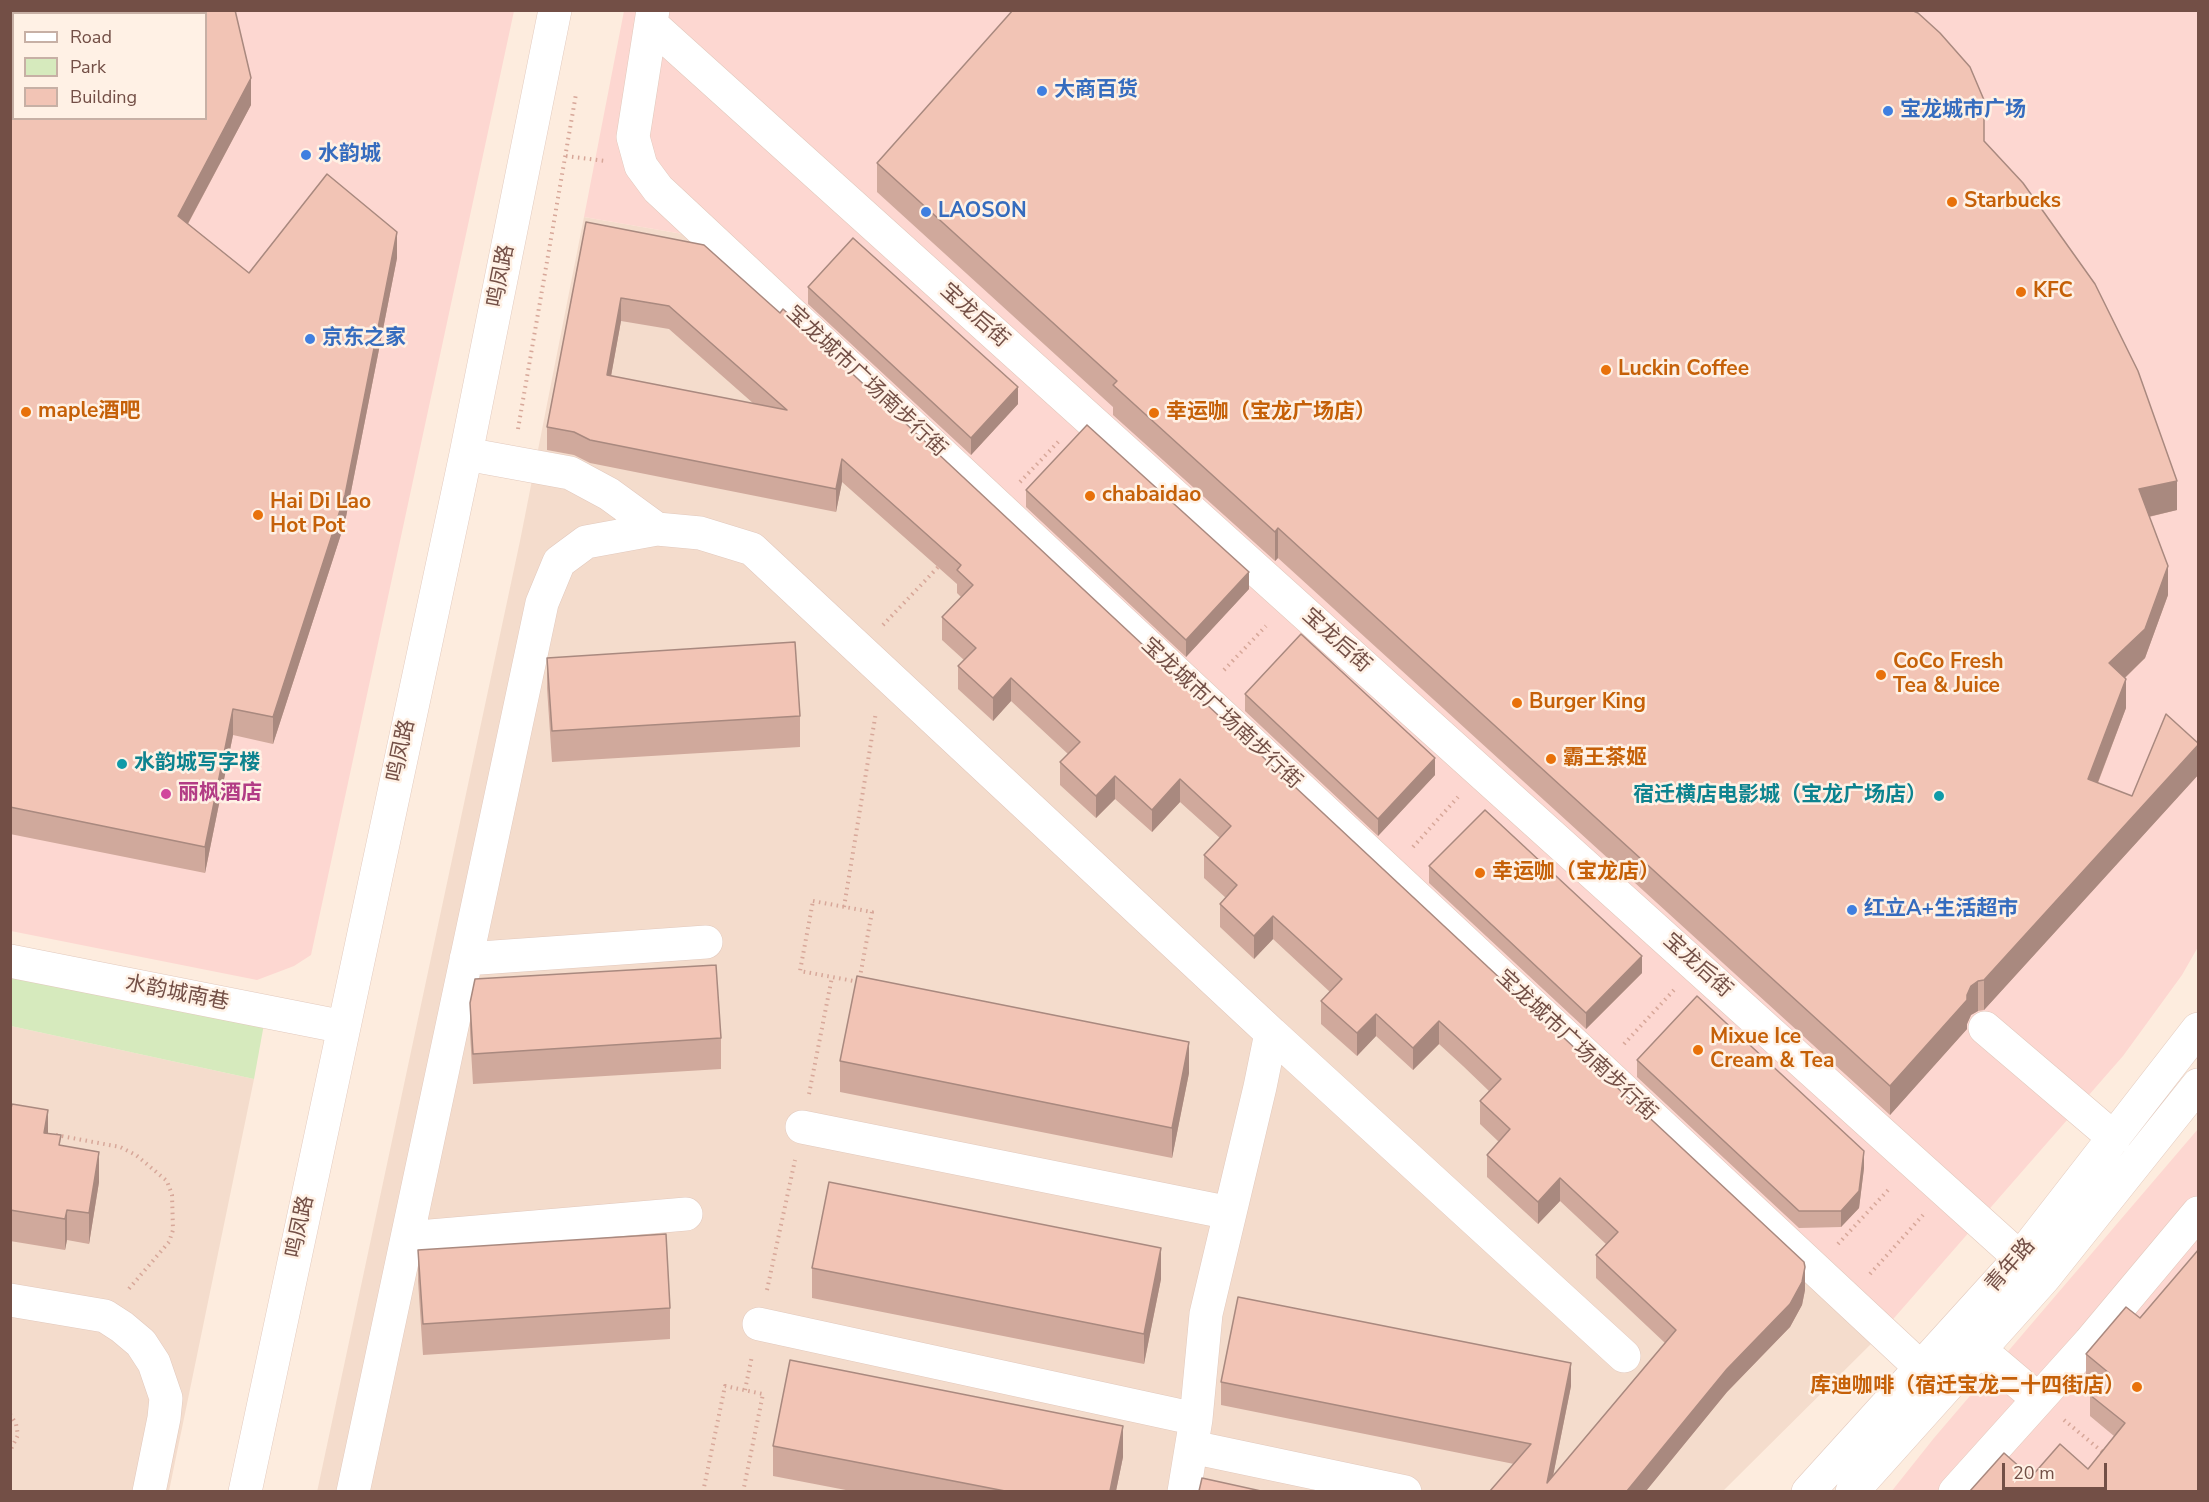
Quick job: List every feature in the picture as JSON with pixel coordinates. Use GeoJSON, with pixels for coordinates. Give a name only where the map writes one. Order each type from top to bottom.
{"type":"FeatureCollection","features":[{"type":"Feature","properties":{"kind":"street","name":"鸣凤路"},"geometry":{"type":"LineString","coordinates":[[245,1491],[466,454],[555,10]]}},
{"type":"Feature","properties":{"kind":"street","name":"宝龙后街"},"geometry":{"type":"LineString","coordinates":[[652,17],[1290,600],[2020,1258]]}},
{"type":"Feature","properties":{"kind":"street","name":"宝龙城市广场南步行街"},"geometry":{"type":"LineString","coordinates":[[652,17],[633,137],[641,166],[658,189],[1920,1367]]}},
{"type":"Feature","properties":{"kind":"street"},"geometry":{"type":"LineString","coordinates":[[466,454],[570,473],[609,494],[657,529]]}},
{"type":"Feature","properties":{"kind":"street"},"geometry":{"type":"LineString","coordinates":[[353,1491],[542,603],[559,562],[586,542],[657,529],[700,533],[752,549],[1271,1033],[1624,1356]]}},
{"type":"Feature","properties":{"kind":"street"},"geometry":{"type":"LineString","coordinates":[[466,959],[706,942]]}},
{"type":"Feature","properties":{"kind":"street","name":"水韵城南巷"},"geometry":{"type":"LineString","coordinates":[[10,961],[344,1026]]}},
{"type":"Feature","properties":{"kind":"street"},"geometry":{"type":"LineString","coordinates":[[1992,1020],[2120,1130]]}},
{"type":"Feature","properties":{"kind":"street","name":"青年路"},"geometry":{"type":"LineString","coordinates":[[1808,1491],[2020,1258],[2199,1029]]}},
{"type":"Feature","properties":{"kind":"street"},"geometry":{"type":"LineString","coordinates":[[1184,1491],[1194,1433],[1206,1314],[1271,1033]]}},
{"type":"Feature","properties":{"kind":"street","name":"青年路"},"geometry":{"type":"LineString","coordinates":[[1852,1491],[2044,1278],[2199,1085]]}},
{"type":"Feature","properties":{"kind":"street"},"geometry":{"type":"LineString","coordinates":[[802,1127],[1230,1213]]}},
{"type":"Feature","properties":{"kind":"street"},"geometry":{"type":"LineString","coordinates":[[1955,1491],[2090,1342],[2199,1213]]}},
{"type":"Feature","properties":{"kind":"street"},"geometry":{"type":"LineString","coordinates":[[407,1238],[687,1214]]}},
{"type":"Feature","properties":{"kind":"street"},"geometry":{"type":"LineString","coordinates":[[10,1300],[105,1316],[141,1343],[154,1364],[166,1398],[150,1491]]}},
{"type":"Feature","properties":{"kind":"street"},"geometry":{"type":"LineString","coordinates":[[759,1324],[1194,1433],[1405,1491]]}},
{"type":"Feature","properties":{"kind":"street"},"geometry":{"type":"LineString","coordinates":[[1979,1349],[2038,1399]]}},
{"type":"Feature","properties":{"kind":"path"},"geometry":{"type":"LineString","coordinates":[[518,431],[577,89]]}},
{"type":"Feature","properties":{"kind":"path"},"geometry":{"type":"LineString","coordinates":[[1201,695],[1290,600]]}},
{"type":"Feature","properties":{"kind":"path"},"geometry":{"type":"LineString","coordinates":[[844,907],[883,670]]}},
{"type":"Feature","properties":{"kind":"path"},"geometry":{"type":"LineString","coordinates":[[1390,872],[1481,771]]}},
{"type":"Feature","properties":{"kind":"path"},"geometry":{"type":"LineString","coordinates":[[813,901],[872,912],[859,982],[832,977],[800,971],[813,901]]}},
{"type":"Feature","properties":{"kind":"path"},"geometry":{"type":"LineString","coordinates":[[1600,1068],[1697,966]]}},
{"type":"Feature","properties":{"kind":"path"},"geometry":{"type":"LineString","coordinates":[[745,1390],[832,977]]}},
{"type":"Feature","properties":{"kind":"path"},"geometry":{"type":"LineString","coordinates":[[45,1133],[120,1147],[136,1155],[167,1181],[172,1195],[173,1230],[169,1242],[105,1316]]}},
{"type":"Feature","properties":{"kind":"path"},"geometry":{"type":"LineString","coordinates":[[1815,1269],[1914,1162]]}},
{"type":"Feature","properties":{"kind":"path"},"geometry":{"type":"LineString","coordinates":[[1848,1299],[1945,1190]]}},
{"type":"Feature","properties":{"kind":"path"},"geometry":{"type":"LineString","coordinates":[[703,1491],[725,1386],[763,1394],[743,1491]]}},
{"type":"Feature","properties":{"kind":"path"},"geometry":{"type":"LineString","coordinates":[[2038,1399],[2107,1456]]}},
{"type":"Feature","properties":{"kind":"path"},"geometry":{"type":"LineString","coordinates":[[10,1414],[16,1424],[18,1435],[10,1451]]}},
{"type":"Feature","properties":{"kind":"shaded area","name":"水韵城"},"geometry":{"type":"Polygon","coordinates":[[[97,10],[514,11],[311,955],[294,966],[257,980],[11,931],[10,22],[12,21],[12,120],[207,120],[207,12],[82,12],[97,10]]]}},
{"type":"Feature","properties":{"kind":"shaded area","name":"宝龙城市广场"},"geometry":{"type":"Polygon","coordinates":[[[624,11],[2198,11],[2198,947],[2182,975],[2123,1056],[1874,1341],[712,239],[584,217],[624,11]]]}},
{"type":"Feature","properties":{"kind":"shaded area"},"geometry":{"type":"Polygon","coordinates":[[[584,217],[712,239],[1874,1341],[1723,1491],[317,1492],[520,541],[584,217]]]}},
{"type":"Feature","properties":{"kind":"shaded area"},"geometry":{"type":"Polygon","coordinates":[[[11,1026],[254,1079],[169,1491],[11,1492],[11,1026]]]}},
{"type":"Feature","properties":{"kind":"shaded area"},"geometry":{"type":"Polygon","coordinates":[[[2198,1129],[2198,1491],[1891,1492],[1934,1438],[2198,1129]]]}},
{"type":"Feature","properties":{"kind":"green space"},"geometry":{"type":"Polygon","coordinates":[[[11,973],[264,1024],[254,1079],[11,1026],[11,973]]]}},
{"type":"Feature","properties":{"kind":"building"},"geometry":{"type":"Polygon","coordinates":[[[235,10],[251,78],[178,216],[249,273],[327,174],[397,232],[345,495],[273,717],[233,709],[205,847],[10,807],[10,63],[12,63],[12,120],[207,120],[207,12],[188,12],[235,10]]]}},
{"type":"Feature","properties":{"kind":"building","name":"宝龙城市广场"},"geometry":{"type":"Polygon","coordinates":[[[1013,10],[1911,10],[1918,13],[1940,33],[1970,67],[1984,100],[1984,141],[2023,183],[2095,284],[2138,371],[2177,481],[2139,489],[2168,566],[2145,629],[2109,663],[2126,679],[2088,779],[2132,796],[2166,714],[2199,744],[1984,980],[1971,986],[1967,1000],[1890,1086],[1278,528],[1275,532],[1113,385],[1117,381],[877,163],[1013,10]]]}},
{"type":"Feature","properties":{"kind":"building"},"geometry":{"type":"Polygon","coordinates":[[[586,222],[704,245],[780,313],[783,309],[1804,1262],[1802,1282],[1790,1304],[1727,1369],[1627,1491],[1490,1491],[1531,1444],[1221,1382],[1238,1297],[1571,1363],[1547,1483],[1676,1330],[1596,1255],[1618,1232],[1560,1178],[1538,1202],[1487,1155],[1510,1129],[1480,1101],[1501,1079],[1463,1043],[1439,1021],[1413,1048],[1376,1014],[1357,1033],[1321,1001],[1342,979],[1273,916],[1254,936],[1220,904],[1237,885],[1204,855],[1231,826],[1180,779],[1152,810],[1115,776],[1096,796],[1060,762],[1080,742],[1011,678],[993,698],[958,666],[976,648],[942,617],[973,585],[957,570],[961,565],[842,459],[836,489],[590,440],[574,432],[547,427],[586,222]],[[621,298],[607,375],[787,410],[669,306],[621,298]]]}},
{"type":"Feature","properties":{"kind":"building"},"geometry":{"type":"Polygon","coordinates":[[[853,238],[1018,387],[971,438],[808,287],[853,238]]]}},
{"type":"Feature","properties":{"kind":"building"},"geometry":{"type":"Polygon","coordinates":[[[1087,425],[1249,572],[1186,640],[1026,490],[1087,425]]]}},
{"type":"Feature","properties":{"kind":"building"},"geometry":{"type":"Polygon","coordinates":[[[1301,634],[1435,758],[1378,819],[1245,694],[1301,634]]]}},
{"type":"Feature","properties":{"kind":"building"},"geometry":{"type":"Polygon","coordinates":[[[795,642],[800,716],[552,731],[547,658],[795,642]]]}},
{"type":"Feature","properties":{"kind":"building"},"geometry":{"type":"Polygon","coordinates":[[[1485,810],[1642,956],[1586,1013],[1429,866],[1485,810]]]}},
{"type":"Feature","properties":{"kind":"building"},"geometry":{"type":"Polygon","coordinates":[[[716,965],[721,1038],[473,1054],[470,1003],[475,979],[716,965]]]}},
{"type":"Feature","properties":{"kind":"building"},"geometry":{"type":"Polygon","coordinates":[[[857,976],[1189,1042],[1172,1128],[840,1061],[857,976]]]}},
{"type":"Feature","properties":{"kind":"building"},"geometry":{"type":"Polygon","coordinates":[[[1697,996],[1864,1151],[1859,1191],[1841,1211],[1799,1211],[1637,1060],[1697,996]]]}},
{"type":"Feature","properties":{"kind":"building"},"geometry":{"type":"Polygon","coordinates":[[[12,1104],[48,1110],[44,1133],[61,1135],[59,1145],[99,1152],[89,1213],[67,1210],[65,1219],[10,1210],[10,1112],[12,1104]]]}},
{"type":"Feature","properties":{"kind":"building"},"geometry":{"type":"Polygon","coordinates":[[[829,1182],[1161,1248],[1144,1334],[812,1268],[829,1182]]]}},
{"type":"Feature","properties":{"kind":"building"},"geometry":{"type":"Polygon","coordinates":[[[666,1234],[670,1308],[423,1324],[418,1250],[666,1234]]]}},
{"type":"Feature","properties":{"kind":"building"},"geometry":{"type":"Polygon","coordinates":[[[2199,1249],[2199,1491],[1970,1491],[2004,1453],[2031,1477],[2060,1444],[2088,1469],[2125,1423],[2090,1395],[2109,1373],[2086,1354],[2126,1307],[2140,1318],[2199,1249]]]}},
{"type":"Feature","properties":{"kind":"building"},"geometry":{"type":"Polygon","coordinates":[[[790,1360],[1123,1426],[1110,1491],[1005,1491],[773,1446],[790,1360]]]}},
{"type":"Feature","properties":{"kind":"building"},"geometry":{"type":"Polygon","coordinates":[[[1202,1478],[1261,1491],[1199,1491],[1202,1478]]]}},
{"type":"Feature","properties":{"kind":"place","name":"大商百货"},"geometry":{"type":"Point","coordinates":[1042,91]}},
{"type":"Feature","properties":{"kind":"place","name":"宝龙城市广场"},"geometry":{"type":"Point","coordinates":[1888,111]}},
{"type":"Feature","properties":{"kind":"place","name":"水韵城"},"geometry":{"type":"Point","coordinates":[306,155]}},
{"type":"Feature","properties":{"kind":"place","name":"Starbucks"},"geometry":{"type":"Point","coordinates":[1952,202]}},
{"type":"Feature","properties":{"kind":"place","name":"LAOSON"},"geometry":{"type":"Point","coordinates":[926,212]}},
{"type":"Feature","properties":{"kind":"place","name":"KFC"},"geometry":{"type":"Point","coordinates":[2021,292]}},
{"type":"Feature","properties":{"kind":"place","name":"京东之家"},"geometry":{"type":"Point","coordinates":[310,339]}},
{"type":"Feature","properties":{"kind":"place","name":"Luckin Coffee"},"geometry":{"type":"Point","coordinates":[1606,370]}},
{"type":"Feature","properties":{"kind":"place","name":"maple酒吧"},"geometry":{"type":"Point","coordinates":[26,412]}},
{"type":"Feature","properties":{"kind":"place","name":"幸运咖（宝龙广场店）"},"geometry":{"type":"Point","coordinates":[1154,413]}},
{"type":"Feature","properties":{"kind":"place","name":"chabaidao"},"geometry":{"type":"Point","coordinates":[1090,496]}},
{"type":"Feature","properties":{"kind":"place","name":"Hai Di Lao Hot Pot"},"geometry":{"type":"Point","coordinates":[258,515]}},
{"type":"Feature","properties":{"kind":"place","name":"CoCo Fresh Tea & Juice"},"geometry":{"type":"Point","coordinates":[1881,675]}},
{"type":"Feature","properties":{"kind":"place","name":"Burger King"},"geometry":{"type":"Point","coordinates":[1517,703]}},
{"type":"Feature","properties":{"kind":"place","name":"霸王茶姬"},"geometry":{"type":"Point","coordinates":[1551,759]}},
{"type":"Feature","properties":{"kind":"place","name":"水韵城写字楼"},"geometry":{"type":"Point","coordinates":[122,764]}},
{"type":"Feature","properties":{"kind":"place","name":"丽枫酒店"},"geometry":{"type":"Point","coordinates":[166,794]}},
{"type":"Feature","properties":{"kind":"place","name":"宿迁横店电影城（宝龙广场店）"},"geometry":{"type":"Point","coordinates":[1939,796]}},
{"type":"Feature","properties":{"kind":"place","name":"幸运咖（宝龙店）"},"geometry":{"type":"Point","coordinates":[1480,873]}},
{"type":"Feature","properties":{"kind":"place","name":"红立A+生活超市"},"geometry":{"type":"Point","coordinates":[1852,910]}},
{"type":"Feature","properties":{"kind":"place","name":"Mixue Ice Cream & Tea"},"geometry":{"type":"Point","coordinates":[1698,1050]}},
{"type":"Feature","properties":{"kind":"place","name":"库迪咖啡（宿迁宝龙二十四街店）"},"geometry":{"type":"Point","coordinates":[2137,1387]}}]}
